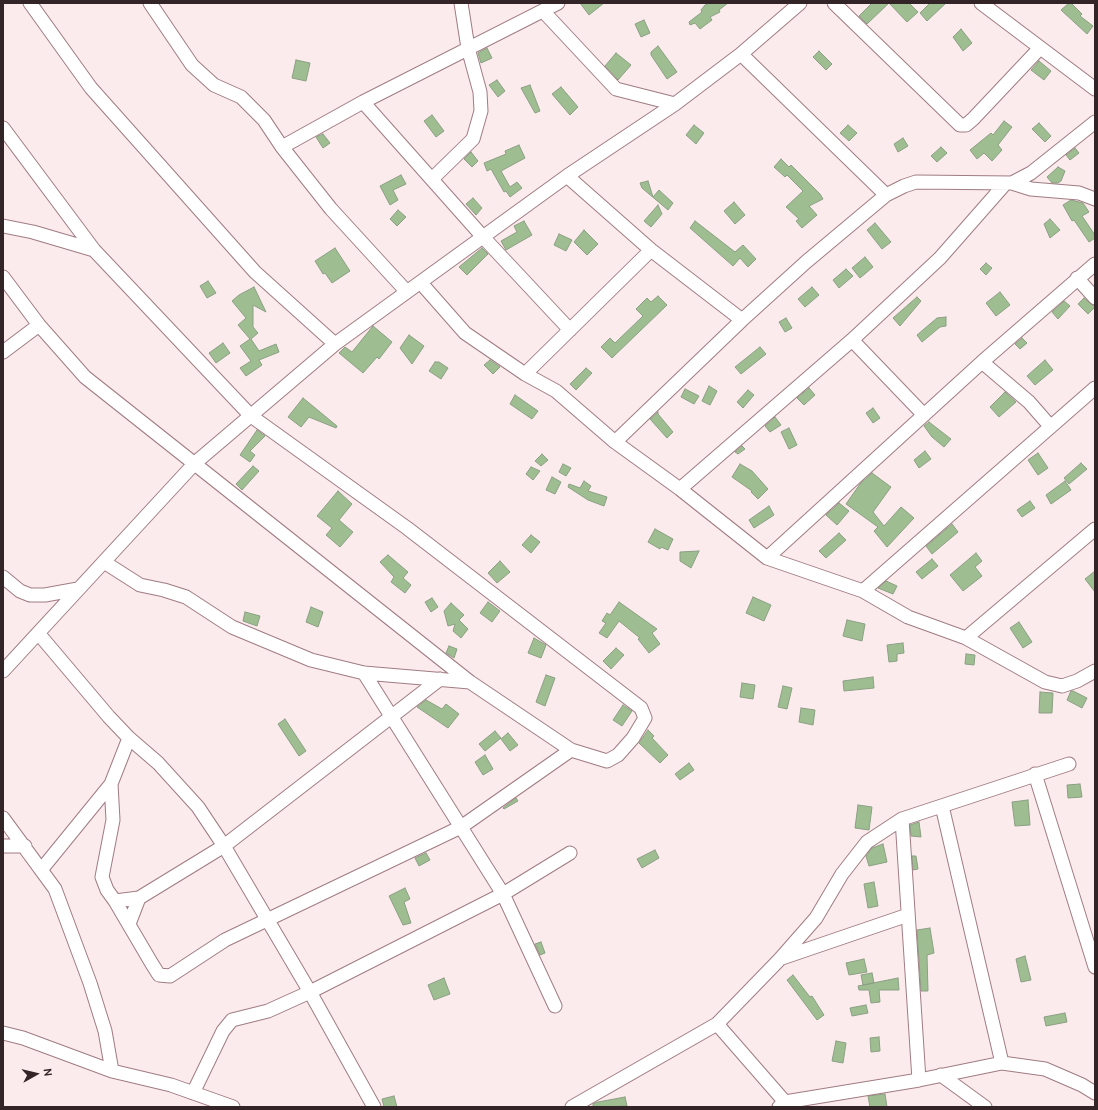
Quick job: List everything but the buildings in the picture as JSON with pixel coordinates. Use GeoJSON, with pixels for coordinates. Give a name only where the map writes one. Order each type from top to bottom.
{"type":"FeatureCollection","features":[{"type":"Feature","properties":{"kind":"street"},"geometry":{"type":"LineString","coordinates":[[30,3],[91,88],[255,272],[335,344]]}},
{"type":"Feature","properties":{"kind":"street"},"geometry":{"type":"LineString","coordinates":[[150,3],[192,65],[214,86],[241,97],[264,120],[282,147],[331,209],[407,292]]}},
{"type":"Feature","properties":{"kind":"street"},"geometry":{"type":"LineString","coordinates":[[432,179],[473,139],[481,111],[480,92],[468,48],[462,3]]}},
{"type":"Feature","properties":{"kind":"street"},"geometry":{"type":"LineString","coordinates":[[282,147],[363,102],[558,3]]}},
{"type":"Feature","properties":{"kind":"street"},"geometry":{"type":"LineString","coordinates":[[3,670],[195,463],[335,344],[567,176],[675,104],[741,54],[800,3]]}},
{"type":"Feature","properties":{"kind":"street"},"geometry":{"type":"LineString","coordinates":[[834,3],[960,125],[966,125],[973,119],[1040,48]]}},
{"type":"Feature","properties":{"kind":"street"},"geometry":{"type":"LineString","coordinates":[[982,3],[1095,89]]}},
{"type":"Feature","properties":{"kind":"street"},"geometry":{"type":"LineString","coordinates":[[543,11],[616,89],[675,104]]}},
{"type":"Feature","properties":{"kind":"street"},"geometry":{"type":"LineString","coordinates":[[741,54],[886,195]]}},
{"type":"Feature","properties":{"kind":"street"},"geometry":{"type":"LineString","coordinates":[[363,102],[570,330]]}},
{"type":"Feature","properties":{"kind":"street"},"geometry":{"type":"LineString","coordinates":[[680,489],[852,340],[940,258],[1008,184],[1031,173],[1095,122]]}},
{"type":"Feature","properties":{"kind":"street"},"geometry":{"type":"LineString","coordinates":[[3,128],[94,250],[251,416],[407,528],[641,708],[645,718],[633,738],[618,755],[607,761],[571,750],[470,682],[85,377],[39,325],[3,277]]}},
{"type":"Feature","properties":{"kind":"street"},"geometry":{"type":"LineString","coordinates":[[567,176],[651,250],[742,320]]}},
{"type":"Feature","properties":{"kind":"street"},"geometry":{"type":"LineString","coordinates":[[615,442],[742,320],[806,262],[886,195],[916,182],[1008,184],[1031,189],[1079,193],[1095,199]]}},
{"type":"Feature","properties":{"kind":"street"},"geometry":{"type":"LineString","coordinates":[[3,226],[33,232],[94,250]]}},
{"type":"Feature","properties":{"kind":"street"},"geometry":{"type":"LineString","coordinates":[[525,374],[651,250]]}},
{"type":"Feature","properties":{"kind":"street"},"geometry":{"type":"LineString","coordinates":[[767,558],[982,362],[1077,278],[1095,264]]}},
{"type":"Feature","properties":{"kind":"street"},"geometry":{"type":"LineString","coordinates":[[1077,278],[1095,298]]}},
{"type":"Feature","properties":{"kind":"street"},"geometry":{"type":"LineString","coordinates":[[421,283],[465,333],[525,374],[556,391],[615,442],[680,489],[767,558],[863,591],[908,617],[966,638],[1051,683],[1062,686],[1077,681],[1095,670]]}},
{"type":"Feature","properties":{"kind":"street"},"geometry":{"type":"LineString","coordinates":[[3,352],[39,325]]}},
{"type":"Feature","properties":{"kind":"street"},"geometry":{"type":"LineString","coordinates":[[852,340],[924,415]]}},
{"type":"Feature","properties":{"kind":"street"},"geometry":{"type":"LineString","coordinates":[[982,362],[1029,402],[1050,426]]}},
{"type":"Feature","properties":{"kind":"street"},"geometry":{"type":"LineString","coordinates":[[863,591],[1095,388]]}},
{"type":"Feature","properties":{"kind":"street"},"geometry":{"type":"LineString","coordinates":[[966,638],[1094,530]]}},
{"type":"Feature","properties":{"kind":"street"},"geometry":{"type":"LineString","coordinates":[[104,562],[140,585],[164,590],[186,597],[232,627],[311,660],[364,673],[470,682]]}},
{"type":"Feature","properties":{"kind":"street"},"geometry":{"type":"LineString","coordinates":[[3,577],[20,591],[30,595],[45,595],[78,589]]}},
{"type":"Feature","properties":{"kind":"street"},"geometry":{"type":"LineString","coordinates":[[38,634],[129,738],[158,763],[198,807],[224,846],[310,992],[374,1107]]}},
{"type":"Feature","properties":{"kind":"street"},"geometry":{"type":"LineString","coordinates":[[364,673],[504,894],[555,1006]]}},
{"type":"Feature","properties":{"kind":"street"},"geometry":{"type":"LineString","coordinates":[[115,901],[139,898],[224,846],[392,718],[440,679]]}},
{"type":"Feature","properties":{"kind":"street"},"geometry":{"type":"LineString","coordinates":[[41,870],[111,784],[129,738]]}},
{"type":"Feature","properties":{"kind":"street"},"geometry":{"type":"LineString","coordinates":[[111,784],[113,820],[102,877],[107,890],[159,975],[170,976],[225,940],[461,827],[571,750]]}},
{"type":"Feature","properties":{"kind":"street"},"geometry":{"type":"LineString","coordinates":[[572,1107],[717,1024],[780,959],[816,918],[842,874],[867,842],[902,819],[1069,764]]}},
{"type":"Feature","properties":{"kind":"street"},"geometry":{"type":"LineString","coordinates":[[1035,774],[1095,967]]}},
{"type":"Feature","properties":{"kind":"street"},"geometry":{"type":"LineString","coordinates":[[942,806],[1002,1063]]}},
{"type":"Feature","properties":{"kind":"street"},"geometry":{"type":"LineString","coordinates":[[3,818],[25,846],[55,889],[90,983],[105,1032],[112,1071]]}},
{"type":"Feature","properties":{"kind":"street"},"geometry":{"type":"LineString","coordinates":[[902,819],[919,1080]]}},
{"type":"Feature","properties":{"kind":"street"},"geometry":{"type":"LineString","coordinates":[[3,846],[25,846]]}},
{"type":"Feature","properties":{"kind":"street"},"geometry":{"type":"LineString","coordinates":[[193,1093],[227,1024],[232,1020],[268,1011],[310,992],[504,894],[570,853]]}},
{"type":"Feature","properties":{"kind":"street"},"geometry":{"type":"LineString","coordinates":[[129,924],[139,898]]}},
{"type":"Feature","properties":{"kind":"street"},"geometry":{"type":"LineString","coordinates":[[780,959],[908,915]]}},
{"type":"Feature","properties":{"kind":"street"},"geometry":{"type":"LineString","coordinates":[[717,1024],[782,1104],[941,1076],[1002,1063],[1045,1069],[1082,1084],[1095,1093]]}},
{"type":"Feature","properties":{"kind":"street"},"geometry":{"type":"LineString","coordinates":[[3,1033],[23,1038],[112,1071],[193,1093],[234,1107]]}},
{"type":"Feature","properties":{"kind":"street"},"geometry":{"type":"LineString","coordinates":[[941,1076],[985,1107]]}}]}
